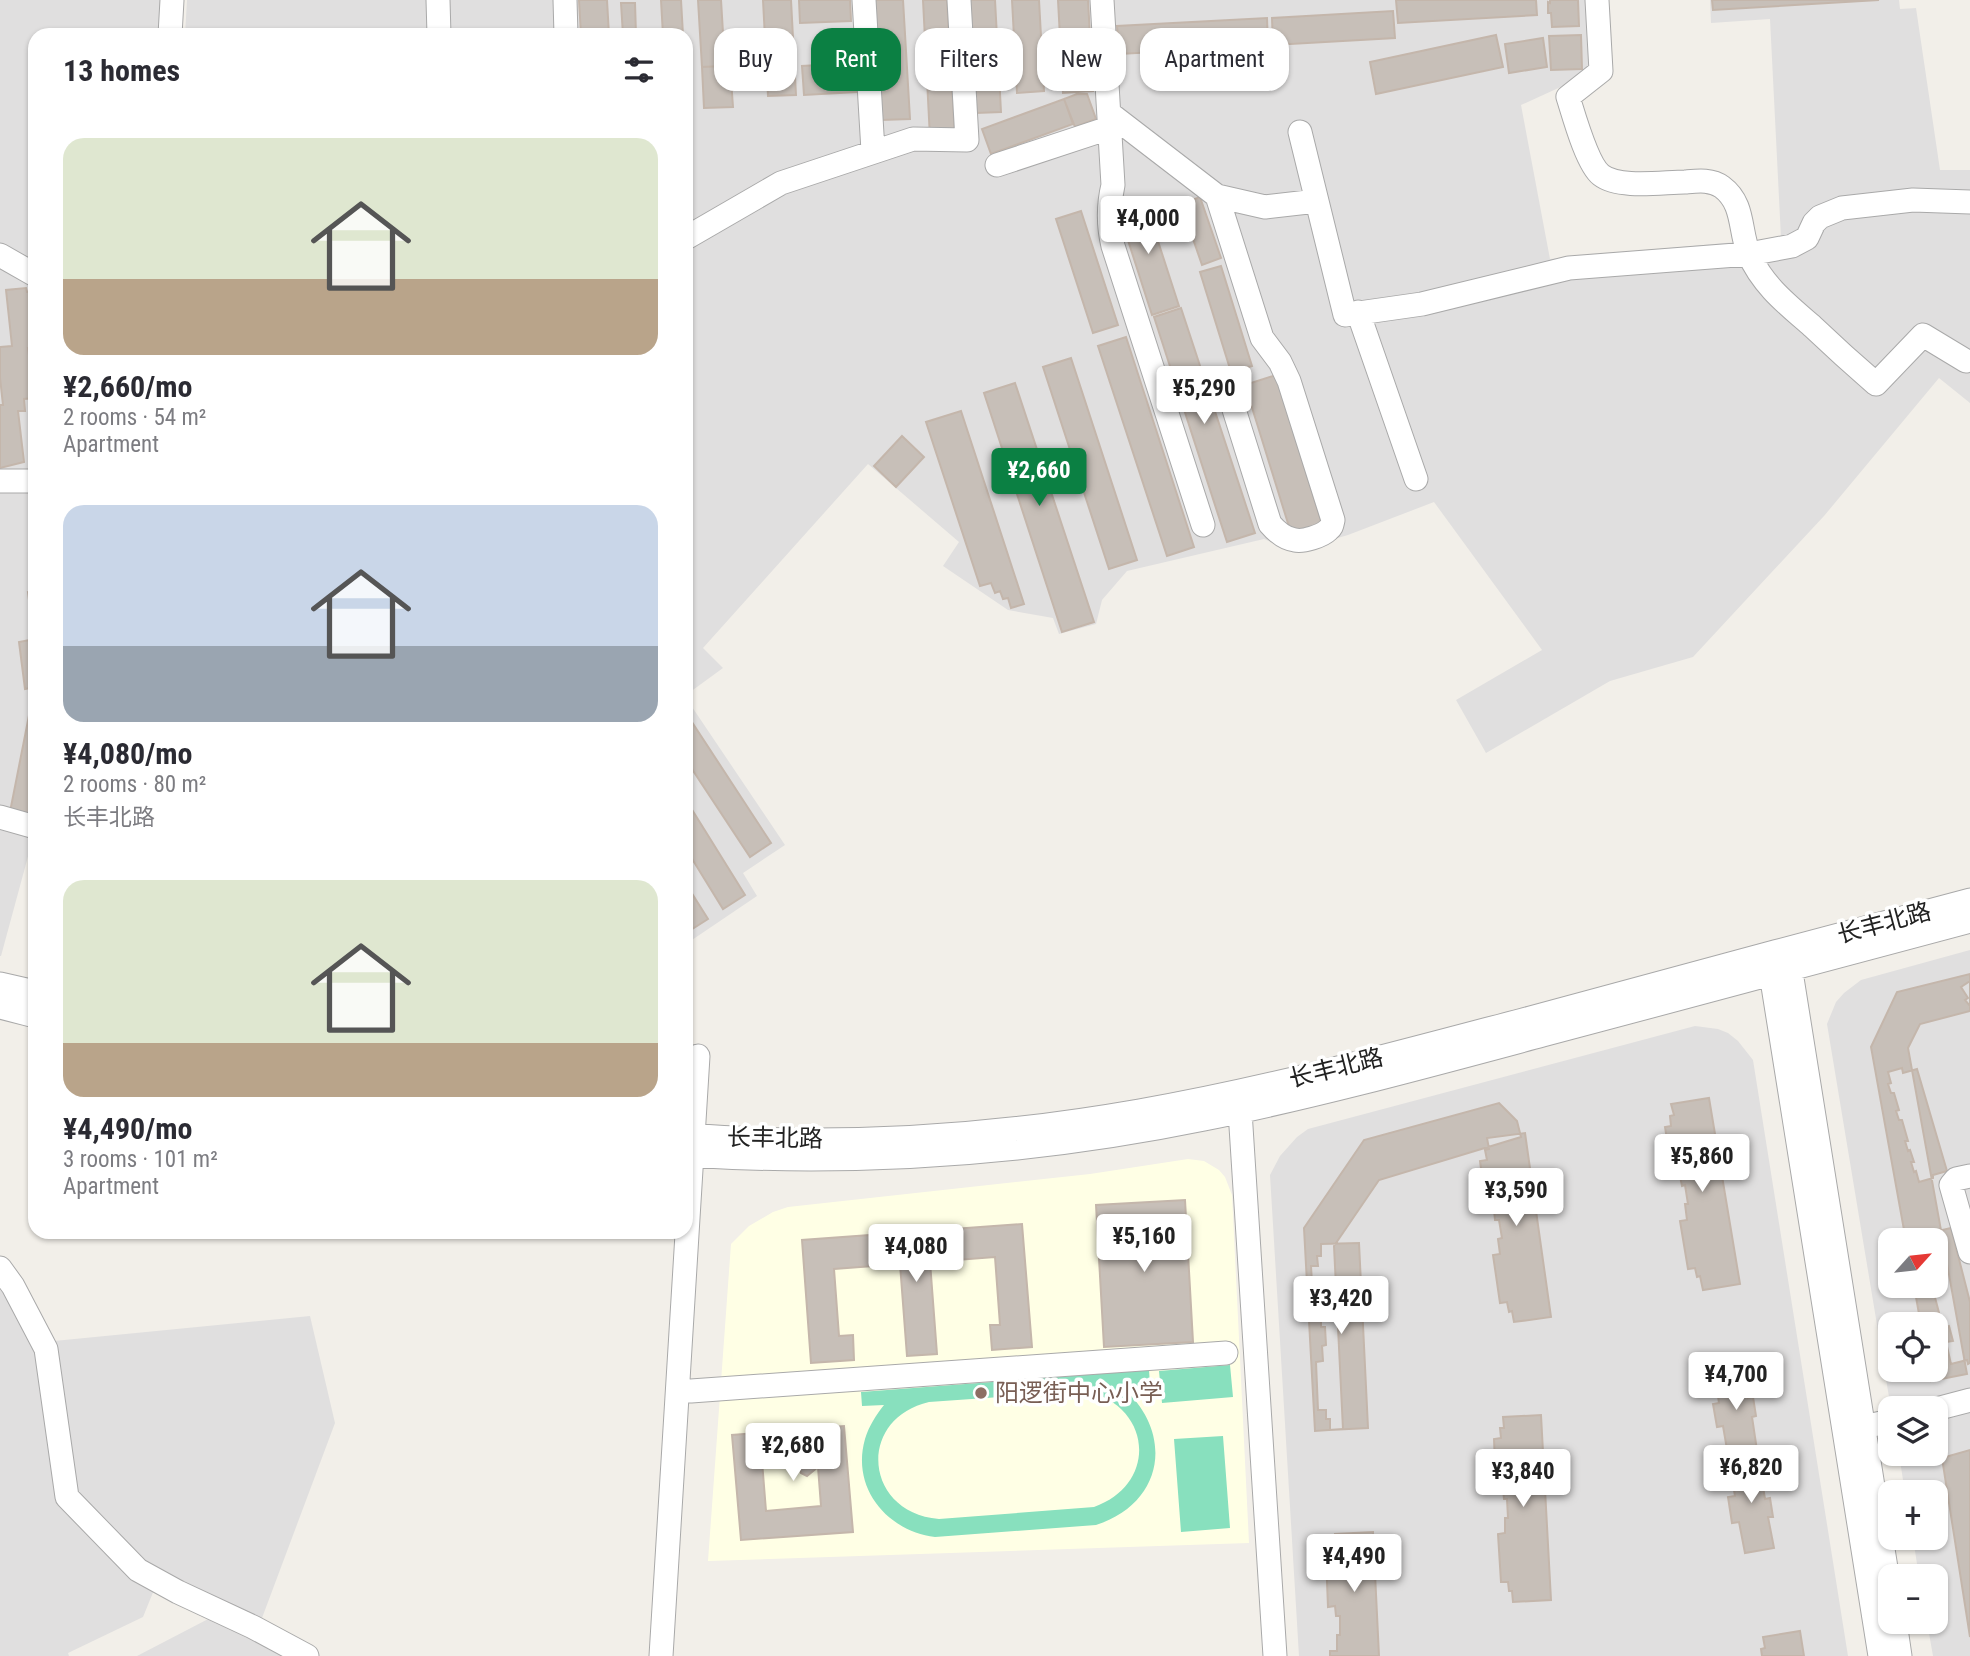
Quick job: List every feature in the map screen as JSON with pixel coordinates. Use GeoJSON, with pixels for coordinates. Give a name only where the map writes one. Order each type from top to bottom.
{"type":"FeatureCollection","features":[{"type":"Feature","properties":{"kind":"street"},"geometry":{"type":"LineString","coordinates":[[170,28],[172,0]]}},
{"type":"Feature","properties":{"kind":"street"},"geometry":{"type":"LineString","coordinates":[[438,0],[439,28]]}},
{"type":"Feature","properties":{"kind":"street"},"geometry":{"type":"LineString","coordinates":[[565,0],[566,28]]}},
{"type":"Feature","properties":{"kind":"street"},"geometry":{"type":"LineString","coordinates":[[864,0],[873,151]]}},
{"type":"Feature","properties":{"kind":"street"},"geometry":{"type":"LineString","coordinates":[[693,234],[781,183],[873,151],[913,139],[967,141],[959,0]]}},
{"type":"Feature","properties":{"kind":"street"},"geometry":{"type":"LineString","coordinates":[[1102,0],[1113,184],[1108,212],[1109,229],[1203,525]]}},
{"type":"Feature","properties":{"kind":"street"},"geometry":{"type":"LineString","coordinates":[[1597,0],[1601,71],[1568,97],[1587,155],[1602,176],[1613,181],[1633,183],[1705,181],[1721,186],[1737,205],[1749,254],[1771,290],[1876,384],[1923,335],[1966,361]]}},
{"type":"Feature","properties":{"kind":"street"},"geometry":{"type":"LineString","coordinates":[[997,164],[1109,127]]}},
{"type":"Feature","properties":{"kind":"street"},"geometry":{"type":"LineString","coordinates":[[1109,127],[1217,196],[1265,207],[1317,201]]}},
{"type":"Feature","properties":{"kind":"street"},"geometry":{"type":"LineString","coordinates":[[1300,132],[1345,315],[1422,304],[1569,268],[1749,254],[1792,246],[1807,238],[1820,217],[1842,208],[1913,200],[1970,202]]}},
{"type":"Feature","properties":{"kind":"street"},"geometry":{"type":"LineString","coordinates":[[1217,196],[1262,338],[1290,381],[1334,520],[1325,533],[1298,541],[1291,540],[1270,524],[1226,384]]}},
{"type":"Feature","properties":{"kind":"street"},"geometry":{"type":"LineString","coordinates":[[0,255],[28,271]]}},
{"type":"Feature","properties":{"kind":"street"},"geometry":{"type":"LineString","coordinates":[[1358,312],[1416,479]]}},
{"type":"Feature","properties":{"kind":"street"},"geometry":{"type":"LineString","coordinates":[[0,481],[28,481]]}},
{"type":"Feature","properties":{"kind":"street"},"geometry":{"type":"LineString","coordinates":[[0,817],[28,825]]}},
{"type":"Feature","properties":{"kind":"street","name":"长丰北路"},"geometry":{"type":"LineString","coordinates":[[695,1145],[808,1160],[861,1160],[934,1156],[1080,1141],[1142,1131],[1240,1111],[1416,1069],[1780,961],[1970,900]]}},
{"type":"Feature","properties":{"kind":"street","name":"长丰北路"},"geometry":{"type":"LineString","coordinates":[[695,1145],[933,1136],[1139,1111],[1249,1089],[1780,961],[1970,921]]}},
{"type":"Feature","properties":{"kind":"street"},"geometry":{"type":"LineString","coordinates":[[1780,961],[1864,1427],[1885,1564]]}},
{"type":"Feature","properties":{"kind":"street"},"geometry":{"type":"LineString","coordinates":[[1780,961],[1880,1656]]}},
{"type":"Feature","properties":{"kind":"street"},"geometry":{"type":"LineString","coordinates":[[0,984],[28,990]]}},
{"type":"Feature","properties":{"kind":"street"},"geometry":{"type":"LineString","coordinates":[[0,1007],[28,1014]]}},
{"type":"Feature","properties":{"kind":"street"},"geometry":{"type":"LineString","coordinates":[[693,1175],[704,1056]]}},
{"type":"Feature","properties":{"kind":"street"},"geometry":{"type":"LineString","coordinates":[[1240,1111],[1275,1656]]}},
{"type":"Feature","properties":{"kind":"street"},"geometry":{"type":"LineString","coordinates":[[675,1656],[691,1391],[695,1145]]}},
{"type":"Feature","properties":{"kind":"street"},"geometry":{"type":"LineString","coordinates":[[1970,1176],[1956,1180],[1951,1185],[1970,1252]]}},
{"type":"Feature","properties":{"kind":"street"},"geometry":{"type":"LineString","coordinates":[[661,1656],[689,1239]]}},
{"type":"Feature","properties":{"kind":"street"},"geometry":{"type":"LineString","coordinates":[[0,1268],[13,1286],[46,1349],[67,1497],[138,1570],[307,1656]]}},
{"type":"Feature","properties":{"kind":"street"},"geometry":{"type":"LineString","coordinates":[[691,1391],[1226,1353]]}},
{"type":"Feature","properties":{"kind":"street"},"geometry":{"type":"LineString","coordinates":[[1948,1406],[1970,1400]]}},
{"type":"Feature","properties":{"kind":"street"},"geometry":{"type":"LineString","coordinates":[[1864,1427],[1878,1424]]}},
{"type":"Feature","properties":{"kind":"street"},"geometry":{"type":"LineString","coordinates":[[1897,1634],[1900,1656]]}},
{"type":"Feature","properties":{"kind":"shaded area"},"geometry":{"type":"Polygon","coordinates":[[[0,0],[162,0],[160,28],[28,28],[28,262],[0,247],[0,0]]]}},
{"type":"Feature","properties":{"kind":"shaded area"},"geometry":{"type":"Polygon","coordinates":[[[187,0],[1096,0],[1098,28],[1037,28],[1037,91],[1102,91],[1105,145],[1129,139],[1115,108],[1114,91],[1126,91],[1126,28],[1111,28],[1110,0],[1586,0],[1589,74],[1521,105],[1550,259],[1781,238],[1770,19],[1711,23],[1710,0],[1899,0],[1900,9],[1916,8],[1940,170],[1970,170],[1970,403],[1939,378],[1824,516],[1693,657],[1610,681],[1486,753],[1456,700],[1542,650],[1434,502],[1348,535],[1293,551],[1264,539],[1127,571],[1102,600],[1096,624],[1059,634],[1053,618],[1008,610],[943,566],[959,542],[868,464],[703,648],[723,668],[693,690],[693,28],[185,28],[187,0]]]}},
{"type":"Feature","properties":{"kind":"shaded area"},"geometry":{"type":"Polygon","coordinates":[[[0,266],[28,282],[28,856],[0,956],[0,266]]]}},
{"type":"Feature","properties":{"kind":"shaded area"},"geometry":{"type":"Polygon","coordinates":[[[693,708],[785,845],[743,873],[757,896],[693,939],[693,708]]]}},
{"type":"Feature","properties":{"kind":"shaded area"},"geometry":{"type":"Polygon","coordinates":[[[1970,950],[1970,1656],[1933,1656],[1929,1634],[1948,1634],[1948,1564],[1917,1564],[1915,1550],[1948,1550],[1948,1480],[1903,1480],[1901,1466],[1948,1466],[1948,1396],[1889,1396],[1887,1382],[1948,1382],[1948,1312],[1878,1312],[1878,1331],[1827,1024],[1836,1002],[1861,980],[1970,950]]]}},
{"type":"Feature","properties":{"kind":"shaded area"},"geometry":{"type":"Polygon","coordinates":[[[1695,1026],[1728,1033],[1753,1060],[1848,1656],[1299,1656],[1270,1175],[1280,1156],[1308,1129],[1695,1026]]]}},
{"type":"Feature","properties":{"kind":"shaded area","name":"阳逻街中心小学"},"geometry":{"type":"Polygon","coordinates":[[[1188,1159],[1204,1161],[1219,1170],[1232,1195],[1249,1543],[708,1561],[731,1244],[749,1226],[788,1207],[1090,1174],[1188,1159]]]}},
{"type":"Feature","properties":{"kind":"shaded area"},"geometry":{"type":"Polygon","coordinates":[[[0,1281],[36,1341],[59,1498],[154,1590],[143,1617],[68,1653],[69,1656],[0,1656],[0,1281]]]}},
{"type":"Feature","properties":{"kind":"shaded area"},"geometry":{"type":"Polygon","coordinates":[[[310,1316],[335,1423],[262,1618],[163,1581],[75,1495],[54,1341],[310,1316]]]}},
{"type":"Feature","properties":{"kind":"shaded area"},"geometry":{"type":"Polygon","coordinates":[[[212,1617],[289,1656],[137,1656],[212,1617]]]}},
{"type":"Feature","properties":{"kind":"green space"},"geometry":{"type":"Polygon","coordinates":[[[1230,1365],[1233,1397],[1162,1403],[1159,1371],[1230,1365]]]}},
{"type":"Feature","properties":{"kind":"green space"},"geometry":{"type":"Polygon","coordinates":[[[1149,1370],[1150,1385],[1122,1387],[1139,1405],[1150,1425],[1155,1445],[1154,1465],[1148,1484],[1136,1501],[1119,1515],[1096,1525],[935,1537],[918,1533],[888,1516],[868,1490],[862,1457],[865,1439],[884,1405],[862,1406],[861,1392],[1149,1370]],[[1085,1391],[929,1402],[905,1412],[889,1427],[880,1445],[878,1465],[884,1484],[896,1501],[914,1513],[939,1519],[1094,1507],[1115,1496],[1129,1481],[1137,1464],[1139,1446],[1134,1428],[1124,1412],[1107,1399],[1085,1391]]]}},
{"type":"Feature","properties":{"kind":"green space"},"geometry":{"type":"Polygon","coordinates":[[[1223,1436],[1230,1528],[1181,1532],[1174,1439],[1223,1436]]]}},
{"type":"Feature","properties":{"kind":"building"},"geometry":{"type":"Polygon","coordinates":[[[579,0],[607,0],[609,28],[581,28],[579,0]]]}},
{"type":"Feature","properties":{"kind":"building"},"geometry":{"type":"Polygon","coordinates":[[[661,0],[681,0],[683,28],[663,28],[661,0]]]}},
{"type":"Feature","properties":{"kind":"building"},"geometry":{"type":"Polygon","coordinates":[[[698,0],[721,0],[723,28],[714,28],[714,66],[702,67],[698,0]]]}},
{"type":"Feature","properties":{"kind":"building"},"geometry":{"type":"Polygon","coordinates":[[[763,0],[791,0],[792,28],[764,28],[763,0]]]}},
{"type":"Feature","properties":{"kind":"building"},"geometry":{"type":"Polygon","coordinates":[[[799,0],[850,0],[851,21],[800,23],[799,0]]]}},
{"type":"Feature","properties":{"kind":"building"},"geometry":{"type":"Polygon","coordinates":[[[874,0],[903,0],[910,119],[881,120],[879,91],[901,91],[901,28],[876,28],[874,0]]]}},
{"type":"Feature","properties":{"kind":"building"},"geometry":{"type":"Polygon","coordinates":[[[923,0],[947,0],[949,28],[924,28],[923,0]]]}},
{"type":"Feature","properties":{"kind":"building"},"geometry":{"type":"Polygon","coordinates":[[[970,0],[995,0],[996,28],[971,28],[970,0]]]}},
{"type":"Feature","properties":{"kind":"building"},"geometry":{"type":"Polygon","coordinates":[[[1012,0],[1039,0],[1041,28],[1037,28],[1037,91],[1044,91],[1017,93],[1023,91],[1023,28],[1014,28],[1012,0]]]}},
{"type":"Feature","properties":{"kind":"building"},"geometry":{"type":"Polygon","coordinates":[[[1058,0],[1088,0],[1090,28],[1060,28],[1058,0]]]}},
{"type":"Feature","properties":{"kind":"building"},"geometry":{"type":"Polygon","coordinates":[[[1396,0],[1536,0],[1537,15],[1398,23],[1396,0]]]}},
{"type":"Feature","properties":{"kind":"building"},"geometry":{"type":"Polygon","coordinates":[[[1550,0],[1578,0],[1579,26],[1552,27],[1551,13],[1548,13],[1550,0]]]}},
{"type":"Feature","properties":{"kind":"building"},"geometry":{"type":"Polygon","coordinates":[[[1712,0],[1879,0],[1713,10],[1712,0]]]}},
{"type":"Feature","properties":{"kind":"building"},"geometry":{"type":"Polygon","coordinates":[[[621,3],[635,3],[636,28],[623,28],[621,3]]]}},
{"type":"Feature","properties":{"kind":"building"},"geometry":{"type":"Polygon","coordinates":[[[1393,11],[1395,38],[1289,44],[1289,28],[1272,28],[1272,18],[1393,11]]]}},
{"type":"Feature","properties":{"kind":"building"},"geometry":{"type":"Polygon","coordinates":[[[1267,18],[1267,28],[1140,28],[1140,53],[1126,54],[1126,28],[1117,26],[1267,18]]]}},
{"type":"Feature","properties":{"kind":"building"},"geometry":{"type":"Polygon","coordinates":[[[1496,35],[1503,67],[1376,94],[1370,62],[1496,35]]]}},
{"type":"Feature","properties":{"kind":"building"},"geometry":{"type":"Polygon","coordinates":[[[1581,35],[1582,69],[1551,70],[1549,36],[1581,35]]]}},
{"type":"Feature","properties":{"kind":"building"},"geometry":{"type":"Polygon","coordinates":[[[1543,38],[1547,67],[1509,73],[1505,44],[1543,38]]]}},
{"type":"Feature","properties":{"kind":"building"},"geometry":{"type":"Polygon","coordinates":[[[811,65],[811,91],[857,92],[804,95],[802,66],[811,65]]]}},
{"type":"Feature","properties":{"kind":"building"},"geometry":{"type":"Polygon","coordinates":[[[702,67],[714,67],[714,91],[732,91],[733,107],[704,108],[702,67]]]}},
{"type":"Feature","properties":{"kind":"building"},"geometry":{"type":"Polygon","coordinates":[[[768,91],[796,91],[796,95],[768,96],[768,91]]]}},
{"type":"Feature","properties":{"kind":"building"},"geometry":{"type":"Polygon","coordinates":[[[928,91],[952,91],[955,137],[930,138],[928,91]]]}},
{"type":"Feature","properties":{"kind":"building"},"geometry":{"type":"Polygon","coordinates":[[[975,91],[1000,91],[1001,112],[976,113],[975,91]]]}},
{"type":"Feature","properties":{"kind":"building"},"geometry":{"type":"Polygon","coordinates":[[[1077,94],[1087,94],[1096,119],[1075,127],[1064,99],[1077,94]]]}},
{"type":"Feature","properties":{"kind":"building"},"geometry":{"type":"Polygon","coordinates":[[[1064,99],[1073,124],[991,154],[982,129],[1064,99]]]}},
{"type":"Feature","properties":{"kind":"building"},"geometry":{"type":"Polygon","coordinates":[[[1200,197],[1221,258],[1202,265],[1181,204],[1200,197]]]}},
{"type":"Feature","properties":{"kind":"building"},"geometry":{"type":"Polygon","coordinates":[[[1144,198],[1179,306],[1152,315],[1117,206],[1144,198]]]}},
{"type":"Feature","properties":{"kind":"building"},"geometry":{"type":"Polygon","coordinates":[[[1081,211],[1118,325],[1093,333],[1056,219],[1081,211]]]}},
{"type":"Feature","properties":{"kind":"building"},"geometry":{"type":"Polygon","coordinates":[[[1221,266],[1252,366],[1231,372],[1200,272],[1221,266]]]}},
{"type":"Feature","properties":{"kind":"building"},"geometry":{"type":"Polygon","coordinates":[[[26,288],[28,292],[28,399],[24,399],[25,411],[18,411],[24,462],[0,468],[0,405],[3,405],[0,347],[12,346],[6,290],[26,288]]]}},
{"type":"Feature","properties":{"kind":"building"},"geometry":{"type":"Polygon","coordinates":[[[1181,308],[1255,533],[1227,542],[1154,317],[1181,308]]]}},
{"type":"Feature","properties":{"kind":"building"},"geometry":{"type":"Polygon","coordinates":[[[1126,337],[1194,547],[1167,556],[1098,346],[1126,337]]]}},
{"type":"Feature","properties":{"kind":"building"},"geometry":{"type":"Polygon","coordinates":[[[1071,358],[1137,560],[1109,569],[1043,367],[1071,358]]]}},
{"type":"Feature","properties":{"kind":"building"},"geometry":{"type":"Polygon","coordinates":[[[1276,375],[1322,524],[1291,533],[1245,385],[1276,375]]]}},
{"type":"Feature","properties":{"kind":"building"},"geometry":{"type":"Polygon","coordinates":[[[1015,383],[1094,622],[1062,632],[984,393],[1015,383]]]}},
{"type":"Feature","properties":{"kind":"building"},"geometry":{"type":"Polygon","coordinates":[[[961,411],[1024,604],[1011,608],[1008,598],[1003,599],[1000,591],[995,593],[991,583],[980,586],[926,422],[961,411]]]}},
{"type":"Feature","properties":{"kind":"building"},"geometry":{"type":"Polygon","coordinates":[[[902,436],[924,457],[896,487],[874,466],[902,436]]]}},
{"type":"Feature","properties":{"kind":"building"},"geometry":{"type":"Polygon","coordinates":[[[28,640],[28,688],[25,689],[19,642],[28,640]]]}},
{"type":"Feature","properties":{"kind":"building"},"geometry":{"type":"Polygon","coordinates":[[[28,720],[28,815],[10,812],[28,720]]]}},
{"type":"Feature","properties":{"kind":"building"},"geometry":{"type":"Polygon","coordinates":[[[693,724],[771,843],[750,857],[693,771],[693,724]]]}},
{"type":"Feature","properties":{"kind":"building"},"geometry":{"type":"Polygon","coordinates":[[[693,811],[745,895],[723,909],[693,860],[693,811]]]}},
{"type":"Feature","properties":{"kind":"building"},"geometry":{"type":"Polygon","coordinates":[[[693,895],[708,919],[693,929],[693,895]]]}},
{"type":"Feature","properties":{"kind":"building"},"geometry":{"type":"Polygon","coordinates":[[[1970,974],[1970,1011],[1920,1024],[1908,1048],[1941,1228],[1904,1228],[1871,1047],[1897,992],[1970,974]]]}},
{"type":"Feature","properties":{"kind":"building"},"geometry":{"type":"Polygon","coordinates":[[[1970,981],[1970,1006],[1961,987],[1970,981]]]}},
{"type":"Feature","properties":{"kind":"building"},"geometry":{"type":"Polygon","coordinates":[[[1902,1068],[1903,1073],[1917,1069],[1947,1171],[1919,1182],[1905,1141],[1908,1141],[1902,1120],[1899,1120],[1896,1111],[1899,1110],[1894,1093],[1891,1093],[1888,1084],[1891,1083],[1888,1072],[1902,1068]]]}},
{"type":"Feature","properties":{"kind":"building"},"geometry":{"type":"Polygon","coordinates":[[[1709,1098],[1740,1284],[1703,1290],[1695,1268],[1688,1269],[1680,1221],[1687,1220],[1685,1185],[1682,1186],[1680,1176],[1673,1177],[1665,1127],[1671,1126],[1670,1116],[1674,1115],[1671,1104],[1709,1098]]]}},
{"type":"Feature","properties":{"kind":"building"},"geometry":{"type":"Polygon","coordinates":[[[1499,1103],[1517,1121],[1521,1137],[1379,1180],[1334,1246],[1343,1429],[1315,1431],[1304,1228],[1364,1140],[1499,1103]]]}},
{"type":"Feature","properties":{"kind":"building"},"geometry":{"type":"Polygon","coordinates":[[[1525,1133],[1551,1317],[1514,1322],[1507,1302],[1500,1303],[1493,1255],[1500,1254],[1498,1239],[1502,1238],[1494,1210],[1487,1212],[1480,1161],[1487,1160],[1487,1138],[1525,1133]]]}},
{"type":"Feature","properties":{"kind":"building"},"geometry":{"type":"Polygon","coordinates":[[[1185,1200],[1193,1342],[1104,1347],[1096,1205],[1185,1200]]]}},
{"type":"Feature","properties":{"kind":"building"},"geometry":{"type":"Polygon","coordinates":[[[1022,1224],[1032,1347],[992,1350],[990,1325],[1000,1325],[995,1257],[930,1262],[937,1354],[907,1356],[900,1264],[834,1269],[839,1336],[853,1335],[854,1360],[811,1363],[802,1240],[1022,1224]]]}},
{"type":"Feature","properties":{"kind":"building"},"geometry":{"type":"Polygon","coordinates":[[[1951,1228],[1970,1302],[1968,1364],[1967,1360],[1951,1364],[1948,1342],[1953,1341],[1948,1326],[1948,1312],[1939,1312],[1935,1298],[1948,1298],[1948,1229],[1951,1228]]]}},
{"type":"Feature","properties":{"kind":"building"},"geometry":{"type":"Polygon","coordinates":[[[1359,1243],[1368,1428],[1330,1430],[1330,1419],[1326,1419],[1326,1410],[1318,1410],[1316,1362],[1323,1361],[1322,1346],[1326,1345],[1325,1327],[1321,1327],[1321,1317],[1314,1317],[1311,1266],[1318,1266],[1317,1256],[1321,1256],[1321,1244],[1359,1243]]]}},
{"type":"Feature","properties":{"kind":"building"},"geometry":{"type":"Polygon","coordinates":[[[1948,1269],[1967,1374],[1948,1378],[1948,1312],[1919,1312],[1916,1298],[1948,1298],[1948,1269]]]}},
{"type":"Feature","properties":{"kind":"building"},"geometry":{"type":"Polygon","coordinates":[[[1743,1363],[1748,1398],[1753,1397],[1756,1416],[1752,1417],[1758,1457],[1729,1461],[1723,1426],[1717,1427],[1713,1404],[1719,1403],[1714,1368],[1743,1363]]]}},
{"type":"Feature","properties":{"kind":"building"},"geometry":{"type":"Polygon","coordinates":[[[1541,1415],[1551,1600],[1513,1602],[1508,1582],[1501,1582],[1498,1534],[1505,1533],[1505,1518],[1508,1518],[1507,1499],[1504,1499],[1503,1489],[1496,1489],[1494,1439],[1501,1438],[1503,1417],[1541,1415]]]}},
{"type":"Feature","properties":{"kind":"building"},"geometry":{"type":"Polygon","coordinates":[[[844,1426],[853,1532],[741,1540],[732,1435],[844,1426]],[[811,1457],[762,1461],[766,1511],[821,1506],[818,1467],[807,1476],[801,1473],[800,1466],[811,1457]]]}},
{"type":"Feature","properties":{"kind":"building"},"geometry":{"type":"Polygon","coordinates":[[[1970,1450],[1970,1637],[1948,1496],[1948,1480],[1945,1480],[1943,1466],[1948,1466],[1948,1456],[1970,1450]]]}},
{"type":"Feature","properties":{"kind":"building"},"geometry":{"type":"Polygon","coordinates":[[[1758,1457],[1765,1499],[1770,1498],[1773,1517],[1768,1517],[1774,1548],[1745,1553],[1739,1522],[1732,1523],[1728,1497],[1735,1496],[1729,1461],[1758,1457]]]}},
{"type":"Feature","properties":{"kind":"building"},"geometry":{"type":"Polygon","coordinates":[[[1373,1532],[1379,1656],[1330,1656],[1330,1651],[1337,1651],[1340,1616],[1336,1616],[1335,1606],[1328,1607],[1326,1556],[1332,1555],[1332,1545],[1336,1545],[1335,1534],[1373,1532]]]}},
{"type":"Feature","properties":{"kind":"building"},"geometry":{"type":"Polygon","coordinates":[[[1800,1631],[1804,1656],[1762,1656],[1761,1649],[1765,1648],[1763,1637],[1800,1631]]]}},
{"type":"Feature","properties":{"kind":"place","name":"阳逻街中心小学"},"geometry":{"type":"Point","coordinates":[981,1393]}}]}
